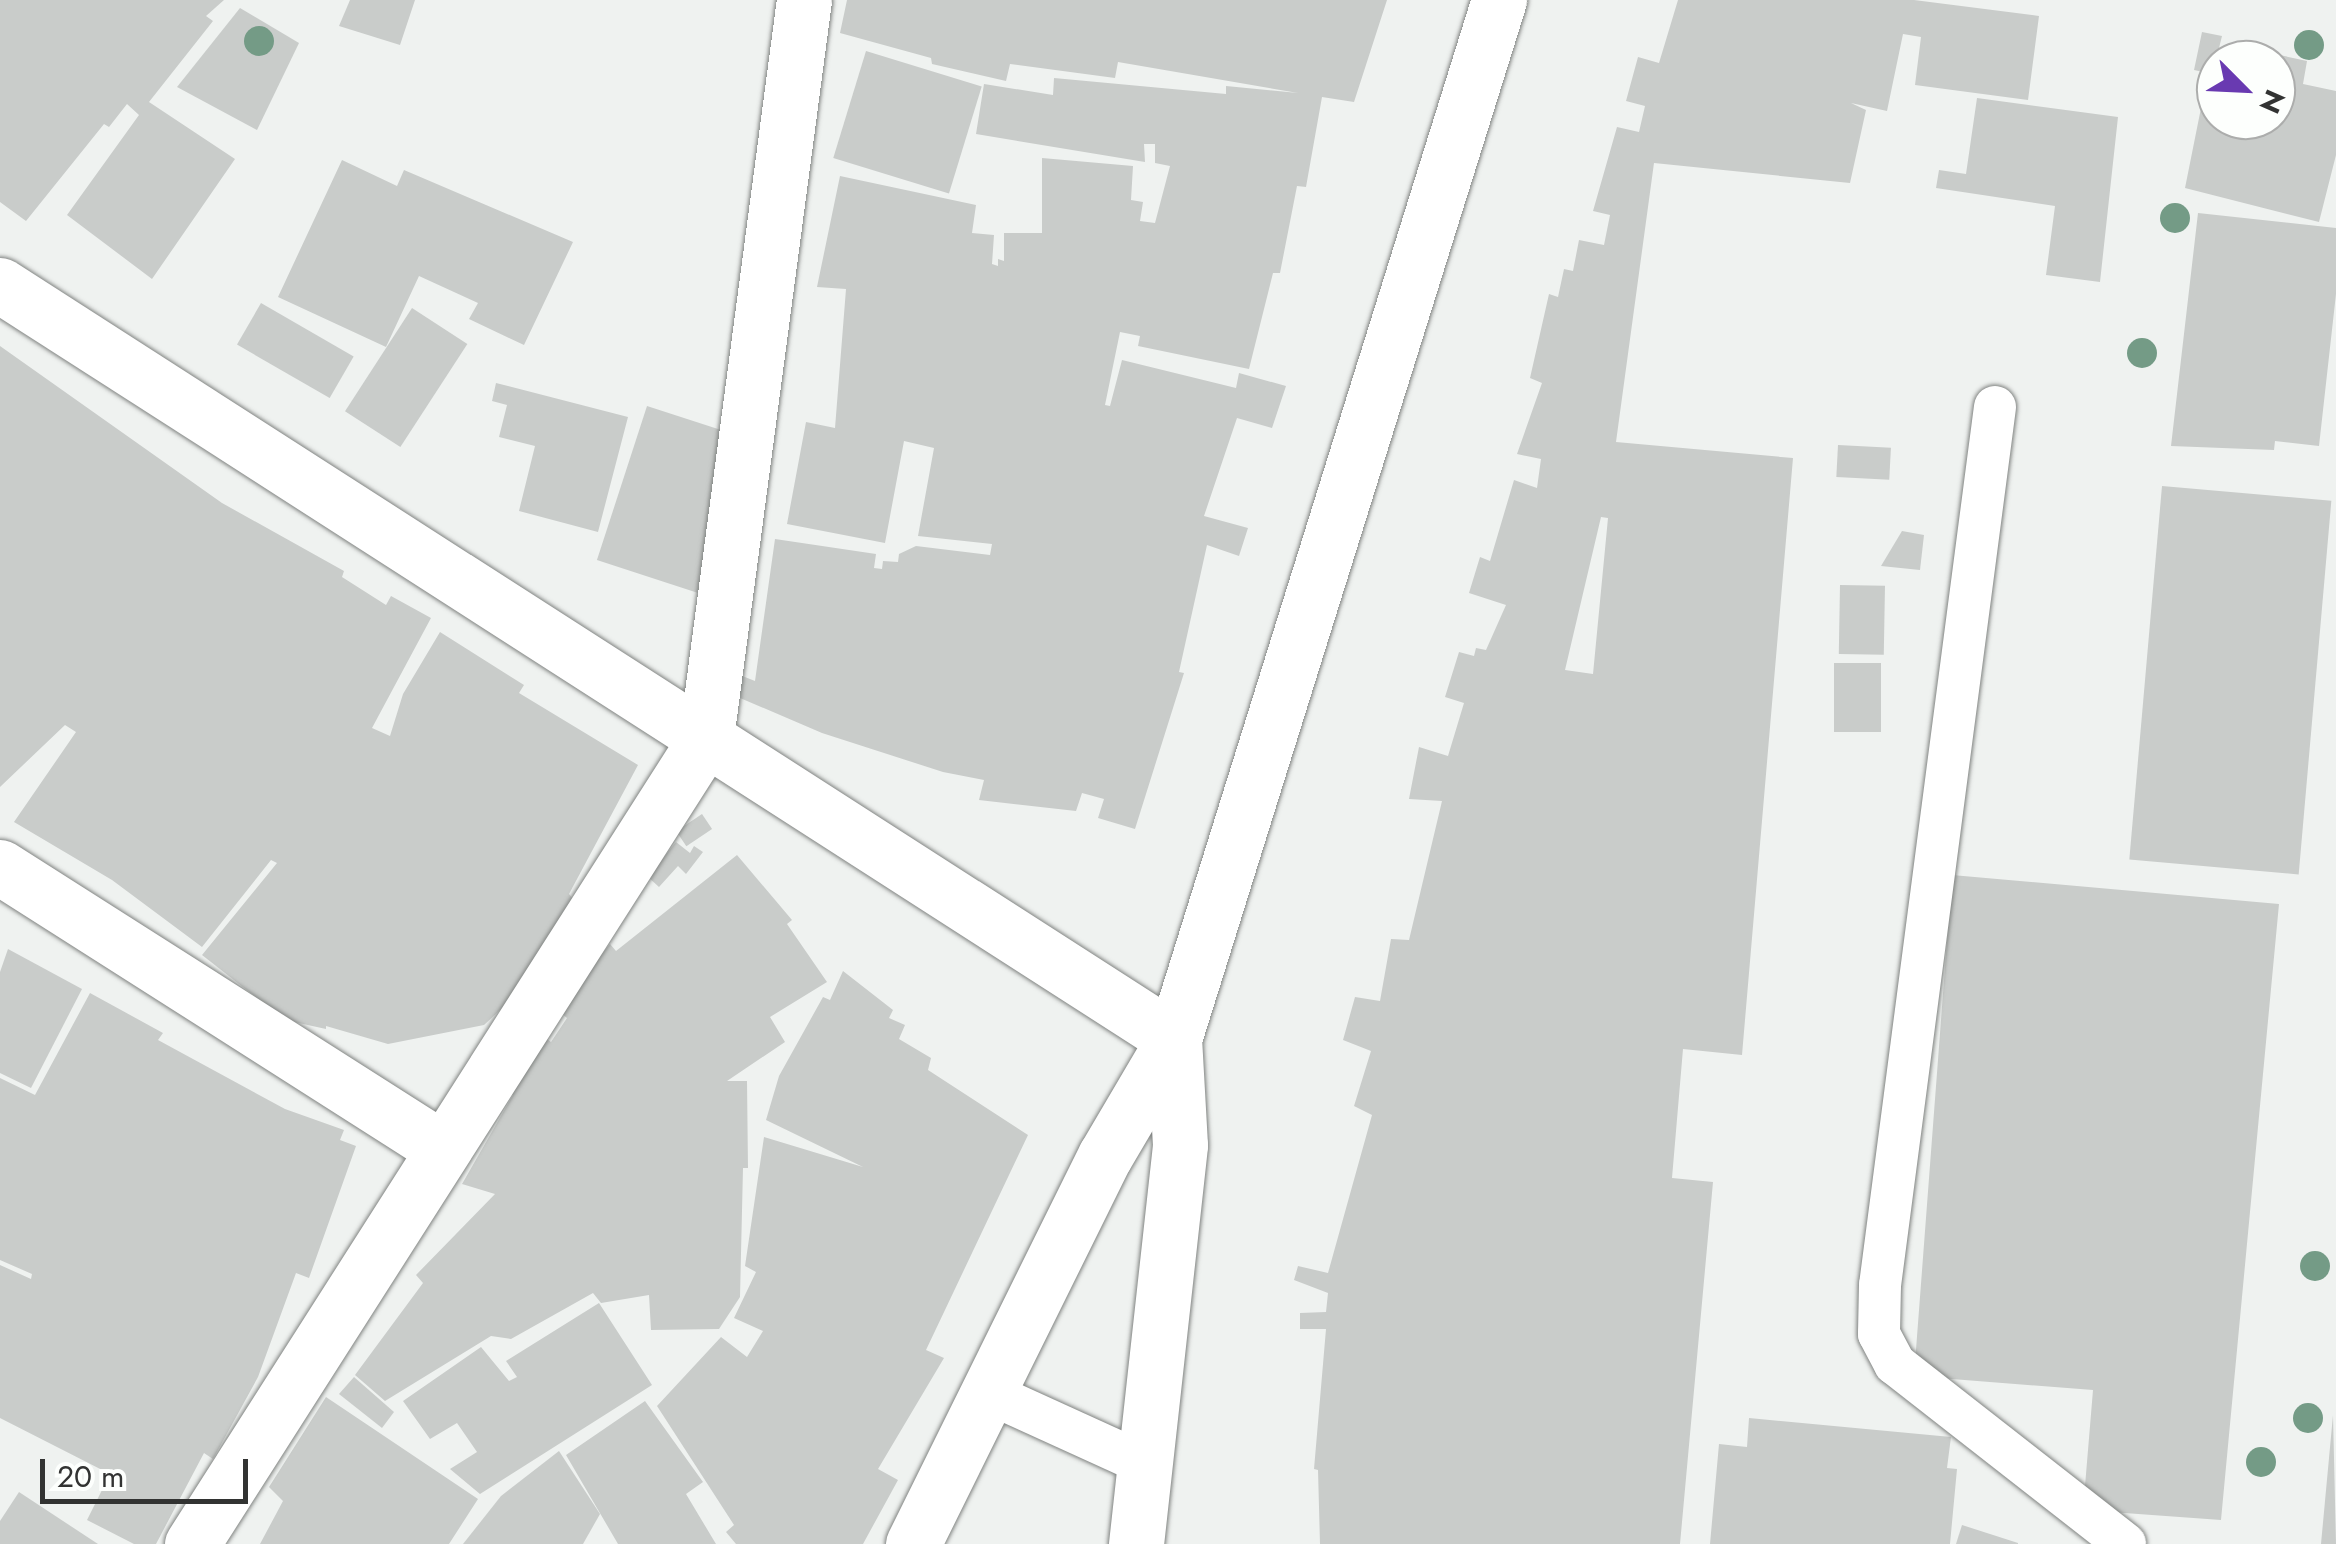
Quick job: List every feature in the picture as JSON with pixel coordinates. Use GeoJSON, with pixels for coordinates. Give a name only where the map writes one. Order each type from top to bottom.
{"type":"FeatureCollection","features":[{"type":"Feature","properties":{"kind":"street"},"geometry":{"type":"LineString","coordinates":[[192,1544],[706,738],[804,0]]}},
{"type":"Feature","properties":{"kind":"street"},"geometry":{"type":"LineString","coordinates":[[912,1544],[1105,1156],[1174,1039],[1499,0]]}},
{"type":"Feature","properties":{"kind":"street"},"geometry":{"type":"LineString","coordinates":[[0,285],[1174,1039]]}},
{"type":"Feature","properties":{"kind":"street"},"geometry":{"type":"LineString","coordinates":[[0,867],[443,1149]]}},
{"type":"Feature","properties":{"kind":"street"},"geometry":{"type":"LineString","coordinates":[[1136,1544],[1180,1145],[1174,1039]]}},
{"type":"Feature","properties":{"kind":"lane"},"geometry":{"type":"LineString","coordinates":[[1995,406],[1880,1285],[1879,1334],[1895,1364],[2125,1544]]}},
{"type":"Feature","properties":{"kind":"lane"},"geometry":{"type":"LineString","coordinates":[[989,1393],[1146,1464]]}},
{"type":"Feature","properties":{"kind":"building"},"geometry":{"type":"Polygon","coordinates":[[[0,0],[224,0],[206,16],[213,21],[149,102],[235,159],[152,279],[67,215],[139,115],[127,104],[109,127],[104,124],[26,221],[0,202],[0,0]]]}},
{"type":"Feature","properties":{"kind":"building"},"geometry":{"type":"Polygon","coordinates":[[[350,0],[415,0],[400,45],[339,26],[350,0]]]}},
{"type":"Feature","properties":{"kind":"building"},"geometry":{"type":"Polygon","coordinates":[[[847,0],[1387,0],[1354,102],[1322,97],[1306,187],[1297,186],[1280,273],[1273,273],[1249,369],[1138,346],[1140,336],[1120,332],[1105,405],[1110,406],[1122,360],[1236,388],[1239,373],[1286,386],[1272,428],[1237,418],[1204,516],[1248,528],[1239,556],[1207,545],[1179,672],[1184,673],[1135,829],[1098,818],[1104,799],[1082,793],[1076,811],[979,800],[984,780],[943,772],[822,733],[705,683],[712,664],[755,681],[775,539],[876,554],[874,568],[882,569],[883,561],[898,562],[899,554],[916,546],[990,555],[992,544],[918,536],[934,448],[904,441],[885,543],[787,524],[806,422],[835,428],[846,289],[817,287],[840,176],[976,205],[972,233],[994,235],[992,264],[998,266],[998,259],[1004,261],[1004,233],[1042,233],[1042,158],[1133,166],[1131,200],[1143,202],[1140,221],[1155,223],[1170,166],[1155,163],[1155,144],[1144,144],[1145,162],[976,134],[984,84],[1053,95],[1054,78],[1226,94],[1226,86],[1298,93],[1118,62],[1115,78],[1010,64],[1006,81],[932,64],[931,58],[840,33],[847,0]]]}},
{"type":"Feature","properties":{"kind":"building"},"geometry":{"type":"Polygon","coordinates":[[[1678,0],[1914,0],[2039,16],[2028,100],[1915,85],[1921,37],[1903,34],[1887,111],[1851,103],[1866,110],[1850,183],[1654,163],[1616,442],[1793,458],[1742,1055],[1683,1049],[1672,1178],[1713,1182],[1680,1544],[1320,1544],[1318,1470],[1314,1469],[1326,1329],[1300,1329],[1300,1313],[1326,1312],[1328,1293],[1294,1280],[1298,1266],[1328,1273],[1372,1115],[1354,1106],[1371,1051],[1343,1040],[1355,997],[1380,1001],[1391,939],[1409,940],[1442,801],[1409,799],[1419,747],[1448,756],[1464,703],[1445,697],[1459,652],[1474,656],[1476,648],[1486,650],[1506,605],[1469,593],[1480,557],[1490,561],[1514,480],[1537,488],[1541,459],[1517,454],[1542,383],[1530,378],[1549,294],[1558,297],[1564,269],[1573,271],[1579,240],[1604,245],[1610,215],[1593,211],[1617,127],[1639,132],[1645,106],[1626,101],[1638,57],[1659,63],[1678,0]],[[1601,517],[1565,670],[1593,674],[1608,518],[1601,517]]]}},
{"type":"Feature","properties":{"kind":"building"},"geometry":{"type":"Polygon","coordinates":[[[240,8],[299,43],[257,130],[177,87],[240,8]]]}},
{"type":"Feature","properties":{"kind":"building"},"geometry":{"type":"Polygon","coordinates":[[[2202,32],[2222,36],[2221,40],[2200,40],[2202,32]]]}},
{"type":"Feature","properties":{"kind":"building"},"geometry":{"type":"Polygon","coordinates":[[[866,51],[982,86],[949,193],[833,158],[866,51]]]}},
{"type":"Feature","properties":{"kind":"building"},"geometry":{"type":"Polygon","coordinates":[[[2296,59],[2307,61],[2303,84],[2336,91],[2336,155],[2319,222],[2185,188],[2196,133],[2196,140],[2296,140],[2296,59]]]}},
{"type":"Feature","properties":{"kind":"building"},"geometry":{"type":"Polygon","coordinates":[[[1977,98],[2118,117],[2100,282],[2046,275],[2055,206],[1936,188],[1939,170],[1966,174],[1977,98]]]}},
{"type":"Feature","properties":{"kind":"building"},"geometry":{"type":"Polygon","coordinates":[[[342,160],[397,186],[404,170],[573,242],[524,345],[469,319],[478,303],[419,276],[386,347],[278,297],[342,160]]]}},
{"type":"Feature","properties":{"kind":"building"},"geometry":{"type":"Polygon","coordinates":[[[2198,213],[2336,228],[2336,294],[2319,446],[2275,441],[2274,450],[2171,446],[2198,213]]]}},
{"type":"Feature","properties":{"kind":"building"},"geometry":{"type":"Polygon","coordinates":[[[261,303],[354,356],[330,398],[237,345],[261,303]]]}},
{"type":"Feature","properties":{"kind":"building"},"geometry":{"type":"Polygon","coordinates":[[[412,308],[467,344],[400,447],[345,411],[412,308]]]}},
{"type":"Feature","properties":{"kind":"building"},"geometry":{"type":"Polygon","coordinates":[[[0,346],[222,503],[344,571],[342,577],[386,605],[391,596],[431,618],[372,728],[390,736],[403,694],[440,632],[524,685],[519,693],[638,765],[569,894],[579,906],[526,986],[484,1025],[388,1044],[326,1026],[285,1020],[202,955],[277,863],[271,860],[202,947],[112,880],[14,822],[76,732],[65,725],[0,787],[0,346]]]}},
{"type":"Feature","properties":{"kind":"building"},"geometry":{"type":"Polygon","coordinates":[[[496,383],[628,417],[598,532],[519,511],[535,446],[499,437],[507,405],[492,401],[496,383]]]}},
{"type":"Feature","properties":{"kind":"building"},"geometry":{"type":"Polygon","coordinates":[[[647,406],[761,443],[711,597],[597,560],[647,406]]]}},
{"type":"Feature","properties":{"kind":"building"},"geometry":{"type":"Polygon","coordinates":[[[1838,445],[1891,448],[1889,480],[1836,477],[1838,445]]]}},
{"type":"Feature","properties":{"kind":"building"},"geometry":{"type":"Polygon","coordinates":[[[2162,486],[2331,501],[2299,874],[2129,860],[2162,486]]]}},
{"type":"Feature","properties":{"kind":"building"},"geometry":{"type":"Polygon","coordinates":[[[1902,531],[1924,535],[1920,570],[1881,566],[1902,531]]]}},
{"type":"Feature","properties":{"kind":"building"},"geometry":{"type":"Polygon","coordinates":[[[1840,585],[1885,586],[1884,655],[1839,654],[1840,585]]]}},
{"type":"Feature","properties":{"kind":"building"},"geometry":{"type":"Polygon","coordinates":[[[1834,663],[1881,663],[1881,732],[1834,732],[1834,663]]]}},
{"type":"Feature","properties":{"kind":"building"},"geometry":{"type":"Polygon","coordinates":[[[702,814],[712,829],[686,846],[676,831],[702,814]]]}},
{"type":"Feature","properties":{"kind":"building"},"geometry":{"type":"Polygon","coordinates":[[[676,842],[690,853],[694,846],[703,852],[686,874],[678,866],[659,887],[648,877],[676,842]]]}},
{"type":"Feature","properties":{"kind":"building"},"geometry":{"type":"Polygon","coordinates":[[[737,855],[792,920],[787,924],[827,982],[770,1017],[785,1042],[727,1081],[747,1081],[748,1168],[743,1168],[740,1297],[719,1329],[651,1330],[649,1295],[601,1303],[593,1293],[511,1339],[491,1336],[385,1401],[355,1375],[423,1283],[416,1275],[495,1194],[462,1184],[513,1095],[506,1091],[542,1035],[551,1042],[567,1018],[556,1009],[610,944],[616,951],[737,855]]]}},
{"type":"Feature","properties":{"kind":"building"},"geometry":{"type":"Polygon","coordinates":[[[1952,875],[2279,904],[2221,1520],[2083,1510],[2093,1390],[1914,1376],[1952,875]]]}},
{"type":"Feature","properties":{"kind":"building"},"geometry":{"type":"Polygon","coordinates":[[[8,949],[82,989],[31,1088],[0,1073],[0,972],[8,949]]]}},
{"type":"Feature","properties":{"kind":"building"},"geometry":{"type":"Polygon","coordinates":[[[843,971],[893,1010],[889,1018],[905,1025],[899,1039],[931,1058],[928,1070],[1028,1135],[926,1350],[944,1358],[878,1469],[898,1480],[863,1544],[736,1544],[726,1532],[734,1525],[657,1406],[721,1337],[747,1357],[763,1331],[734,1318],[756,1272],[745,1266],[764,1137],[863,1167],[766,1120],[779,1076],[823,997],[830,1000],[843,971]]]}},
{"type":"Feature","properties":{"kind":"building"},"geometry":{"type":"Polygon","coordinates":[[[90,993],[163,1033],[158,1040],[285,1109],[344,1130],[340,1140],[356,1146],[309,1278],[296,1273],[258,1377],[213,1459],[204,1453],[156,1544],[134,1544],[87,1520],[110,1474],[0,1418],[0,1265],[31,1279],[32,1274],[0,1260],[0,1078],[35,1095],[90,993]]]}},
{"type":"Feature","properties":{"kind":"building"},"geometry":{"type":"Polygon","coordinates":[[[599,1303],[652,1385],[480,1494],[450,1469],[477,1452],[457,1423],[430,1439],[403,1401],[481,1347],[509,1381],[517,1377],[506,1361],[599,1303]]]}},
{"type":"Feature","properties":{"kind":"building"},"geometry":{"type":"Polygon","coordinates":[[[354,1377],[394,1412],[382,1428],[339,1394],[354,1377]]]}},
{"type":"Feature","properties":{"kind":"building"},"geometry":{"type":"Polygon","coordinates":[[[326,1397],[478,1499],[449,1544],[260,1544],[283,1501],[269,1487],[326,1397]]]}},
{"type":"Feature","properties":{"kind":"building"},"geometry":{"type":"Polygon","coordinates":[[[645,1401],[703,1482],[686,1494],[716,1544],[618,1544],[566,1455],[645,1401]]]}},
{"type":"Feature","properties":{"kind":"building"},"geometry":{"type":"Polygon","coordinates":[[[2333,1415],[2336,1544],[2321,1544],[2333,1415]]]}},
{"type":"Feature","properties":{"kind":"building"},"geometry":{"type":"Polygon","coordinates":[[[1749,1418],[1951,1437],[1947,1468],[1957,1469],[1950,1544],[1710,1544],[1719,1444],[1747,1447],[1749,1418]]]}},
{"type":"Feature","properties":{"kind":"building"},"geometry":{"type":"Polygon","coordinates":[[[559,1451],[600,1514],[583,1544],[463,1544],[501,1496],[559,1451]]]}},
{"type":"Feature","properties":{"kind":"building"},"geometry":{"type":"Polygon","coordinates":[[[19,1492],[98,1544],[0,1544],[0,1521],[19,1492]]]}},
{"type":"Feature","properties":{"kind":"building"},"geometry":{"type":"Polygon","coordinates":[[[1962,1525],[2018,1543],[2018,1544],[1956,1544],[1962,1525]]]}}]}
